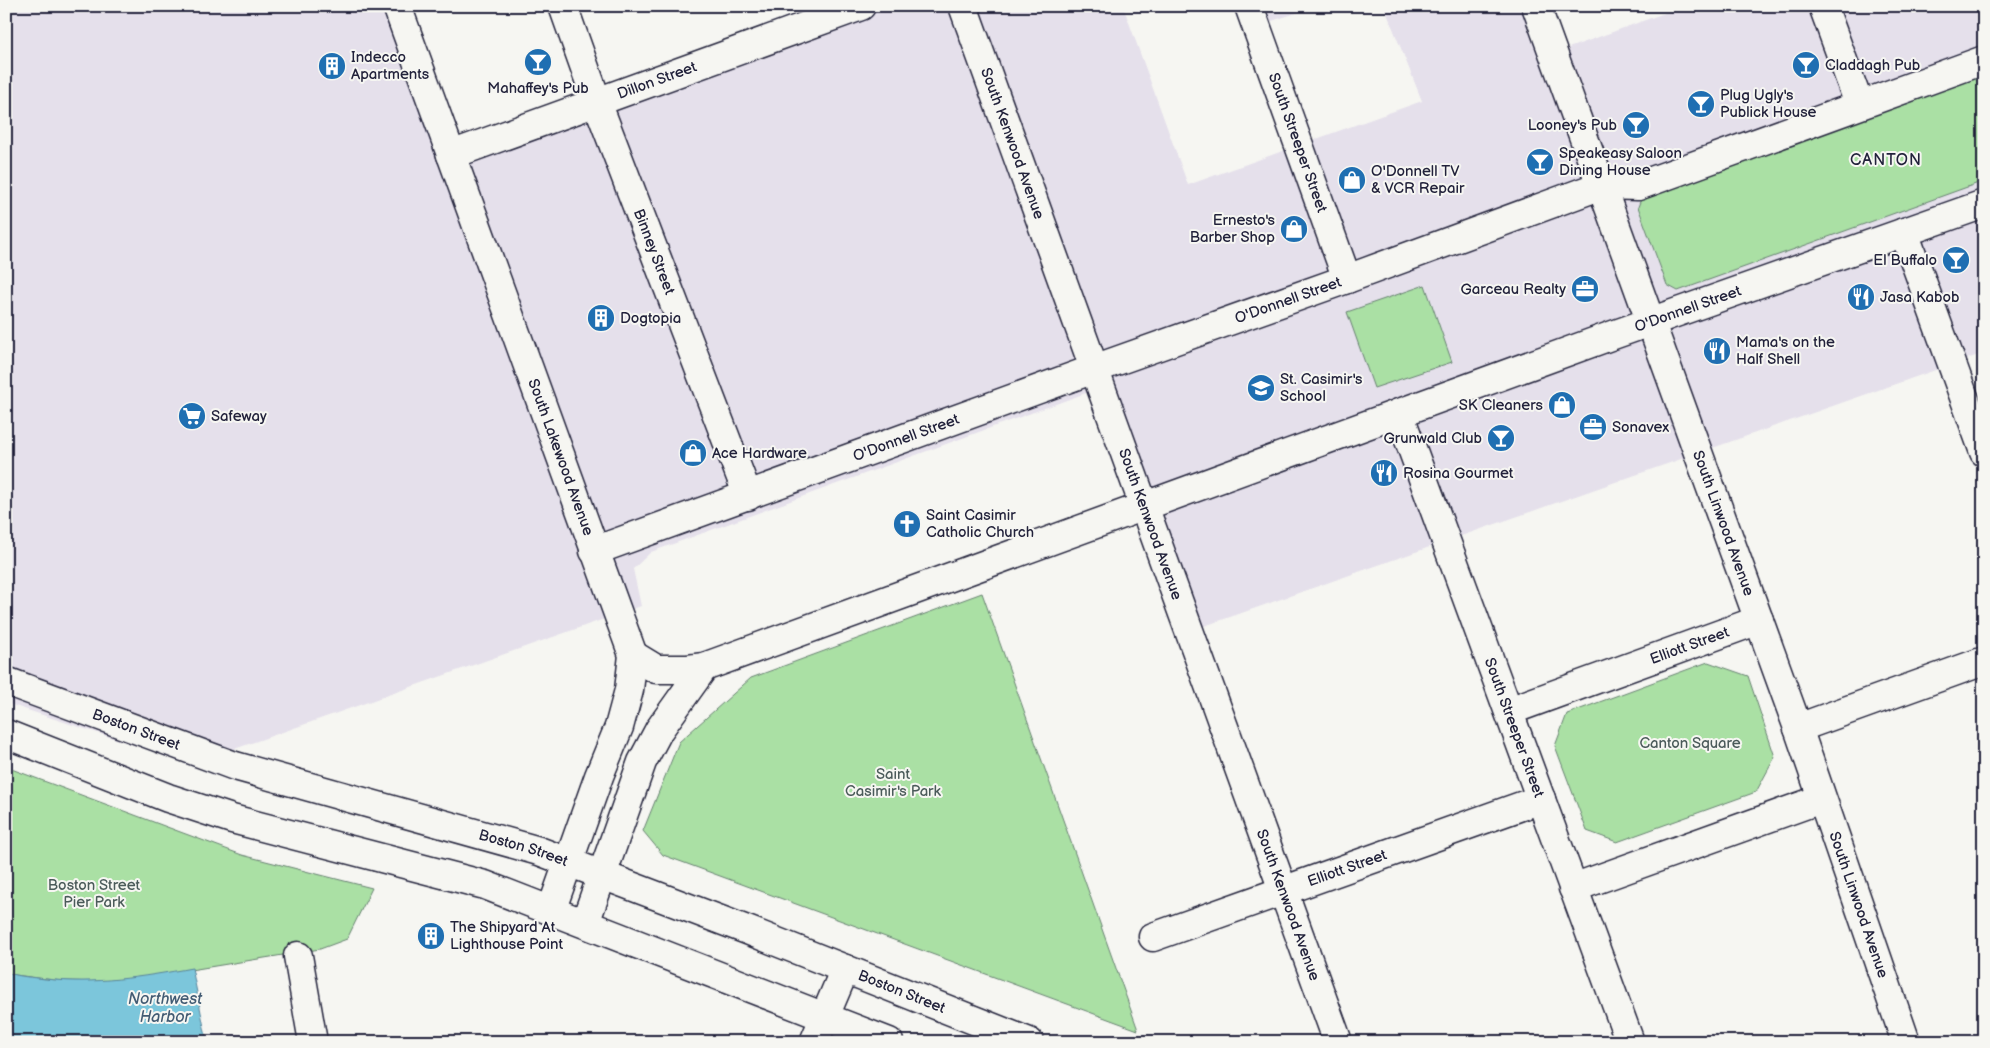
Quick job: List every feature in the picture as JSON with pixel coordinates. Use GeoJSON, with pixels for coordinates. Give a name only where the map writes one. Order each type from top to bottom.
{"type":"FeatureCollection","features":[{"type":"Feature","properties":{"kind":"street","name":"South Lakewood Avenue"},"geometry":{"type":"LineString","coordinates":[[397,6],[632,655],[629,690],[619,727],[551,911]]}},
{"type":"Feature","properties":{"kind":"street","name":"Binney Street"},"geometry":{"type":"LineString","coordinates":[[564,6],[597,102],[748,496]]}},
{"type":"Feature","properties":{"kind":"street","name":"Dillon Street"},"geometry":{"type":"LineString","coordinates":[[451,154],[862,6]]}},
{"type":"Feature","properties":{"kind":"street","name":"South Kenwood Avenue"},"geometry":{"type":"LineString","coordinates":[[963,6],[1338,1042]]}},
{"type":"Feature","properties":{"kind":"street","name":"South Streeper Street"},"geometry":{"type":"LineString","coordinates":[[1249,6],[1347,279]]}},
{"type":"Feature","properties":{"kind":"street","name":"South Linwood Avenue"},"geometry":{"type":"LineString","coordinates":[[1536,6],[1798,728],[1906,1042]]}},
{"type":"Feature","properties":{"kind":"street"},"geometry":{"type":"LineString","coordinates":[[1823,6],[1859,104]]}},
{"type":"Feature","properties":{"kind":"street","name":"O'Donnell Street"},"geometry":{"type":"LineString","coordinates":[[594,551],[1602,185],[1638,186],[1984,60]]}},
{"type":"Feature","properties":{"kind":"street","name":"O'Donnell Street"},"geometry":{"type":"LineString","coordinates":[[632,655],[656,668],[671,670],[704,667],[1650,322],[1984,204]]}},
{"type":"Feature","properties":{"kind":"street"},"geometry":{"type":"LineString","coordinates":[[1904,232],[1984,452]]}},
{"type":"Feature","properties":{"kind":"street","name":"South Streeper Street"},"geometry":{"type":"LineString","coordinates":[[1399,413],[1630,1042]]}},
{"type":"Feature","properties":{"kind":"street","name":"Elliott Street"},"geometry":{"type":"LineString","coordinates":[[1509,711],[1759,620]]}},
{"type":"Feature","properties":{"kind":"street"},"geometry":{"type":"LineString","coordinates":[[1798,728],[1984,661]]}},
{"type":"Feature","properties":{"kind":"street"},"geometry":{"type":"LineString","coordinates":[[585,923],[642,762],[659,730],[704,667]]}},
{"type":"Feature","properties":{"kind":"street","name":"Boston Street"},"geometry":{"type":"LineString","coordinates":[[6,681],[235,766],[539,851],[1030,1042]]}},
{"type":"Feature","properties":{"kind":"street"},"geometry":{"type":"LineString","coordinates":[[6,734],[168,798],[232,819],[484,885],[585,923],[819,1030],[889,1042]]}},
{"type":"Feature","properties":{"kind":"street","name":"Elliott Street"},"geometry":{"type":"LineString","coordinates":[[1154,937],[1541,799]]}},
{"type":"Feature","properties":{"kind":"street"},"geometry":{"type":"LineString","coordinates":[[1573,888],[1822,799]]}},
{"type":"Feature","properties":{"kind":"street"},"geometry":{"type":"LineString","coordinates":[[298,956],[313,1042]]}},
{"type":"Feature","properties":{"kind":"street"},"geometry":{"type":"LineString","coordinates":[[819,1030],[845,969]]}},
{"type":"Feature","properties":{"kind":"shaded area"},"geometry":{"type":"Polygon","coordinates":[[[6,6],[397,6],[451,158],[860,6],[1123,6],[1188,185],[1422,101],[1384,6],[1535,6],[1552,54],[1684,6],[1984,6],[1984,353],[1190,631],[1105,386],[651,552],[633,569],[641,606],[192,764],[6,703],[6,6]]]}},
{"type":"Feature","properties":{"kind":"shaded area"},"geometry":{"type":"Polygon","coordinates":[[[1249,6],[1318,6],[1256,26],[1249,6]]]}},
{"type":"Feature","properties":{"kind":"green space"},"geometry":{"type":"Polygon","coordinates":[[[1984,68],[1984,181],[1678,291],[1667,285],[1638,207],[1644,191],[1984,68]]]}},
{"type":"Feature","properties":{"kind":"green space"},"geometry":{"type":"Polygon","coordinates":[[[1425,285],[1452,362],[1374,388],[1347,312],[1425,285]]]}},
{"type":"Feature","properties":{"kind":"green space","name":"Saint Casimir's Park"},"geometry":{"type":"Polygon","coordinates":[[[982,593],[1138,1030],[663,855],[643,831],[679,742],[751,678],[982,593]]]}},
{"type":"Feature","properties":{"kind":"green space","name":"Canton Square"},"geometry":{"type":"Polygon","coordinates":[[[1708,662],[1748,676],[1775,757],[1756,792],[1617,842],[1587,831],[1555,746],[1567,714],[1708,662]]]}},
{"type":"Feature","properties":{"kind":"green space","name":"Boston Street Pier Park"},"geometry":{"type":"Polygon","coordinates":[[[6,767],[242,855],[372,888],[347,939],[320,949],[135,979],[104,982],[62,981],[15,975],[6,972],[6,767]]]}},
{"type":"Feature","properties":{"kind":"water","name":"Northwest Harbor"},"geometry":{"type":"Polygon","coordinates":[[[192,968],[207,1042],[6,1042],[6,972],[21,976],[64,981],[100,981],[192,968]]]}},
{"type":"Feature","properties":{"kind":"place","name":"Mahaffey's Pub"},"geometry":{"type":"Point","coordinates":[538,62]}},
{"type":"Feature","properties":{"kind":"place","name":"Claddagh Pub"},"geometry":{"type":"Point","coordinates":[1806,65]}},
{"type":"Feature","properties":{"kind":"place","name":"Indecco Apartments"},"geometry":{"type":"Point","coordinates":[332,66]}},
{"type":"Feature","properties":{"kind":"place","name":"Plug Ugly's Publick House"},"geometry":{"type":"Point","coordinates":[1701,104]}},
{"type":"Feature","properties":{"kind":"place","name":"Looney's Pub"},"geometry":{"type":"Point","coordinates":[1636,125]}},
{"type":"Feature","properties":{"kind":"place","name":"Speakeasy Saloon Dining House"},"geometry":{"type":"Point","coordinates":[1540,162]}},
{"type":"Feature","properties":{"kind":"place","name":"O'Donnell TV & VCR Repair"},"geometry":{"type":"Point","coordinates":[1352,180]}},
{"type":"Feature","properties":{"kind":"place","name":"Ernesto's Barber Shop"},"geometry":{"type":"Point","coordinates":[1294,229]}},
{"type":"Feature","properties":{"kind":"place","name":"El Buffalo"},"geometry":{"type":"Point","coordinates":[1956,260]}},
{"type":"Feature","properties":{"kind":"place","name":"Garceau Realty"},"geometry":{"type":"Point","coordinates":[1585,289]}},
{"type":"Feature","properties":{"kind":"place","name":"Jasa Kabob"},"geometry":{"type":"Point","coordinates":[1861,297]}},
{"type":"Feature","properties":{"kind":"place","name":"Dogtopia"},"geometry":{"type":"Point","coordinates":[601,318]}},
{"type":"Feature","properties":{"kind":"place","name":"Mama's on the Half Shell"},"geometry":{"type":"Point","coordinates":[1717,351]}},
{"type":"Feature","properties":{"kind":"place","name":"St. Casimir's School"},"geometry":{"type":"Point","coordinates":[1261,388]}},
{"type":"Feature","properties":{"kind":"place","name":"SK Cleaners"},"geometry":{"type":"Point","coordinates":[1562,405]}},
{"type":"Feature","properties":{"kind":"place","name":"Safeway"},"geometry":{"type":"Point","coordinates":[192,416]}},
{"type":"Feature","properties":{"kind":"place","name":"Sonavex"},"geometry":{"type":"Point","coordinates":[1593,427]}},
{"type":"Feature","properties":{"kind":"place","name":"Grunwald Club"},"geometry":{"type":"Point","coordinates":[1501,438]}},
{"type":"Feature","properties":{"kind":"place","name":"Ace Hardware"},"geometry":{"type":"Point","coordinates":[693,453]}},
{"type":"Feature","properties":{"kind":"place","name":"Rosina Gourmet"},"geometry":{"type":"Point","coordinates":[1384,473]}},
{"type":"Feature","properties":{"kind":"place","name":"Saint Casimir Catholic Church"},"geometry":{"type":"Point","coordinates":[907,524]}},
{"type":"Feature","properties":{"kind":"place","name":"The Shipyard At Lighthouse Point"},"geometry":{"type":"Point","coordinates":[431,936]}},
{"type":"Feature","properties":{"kind":"district","name":"CANTON"},"geometry":{"type":"Point","coordinates":[1886,159]}}]}
